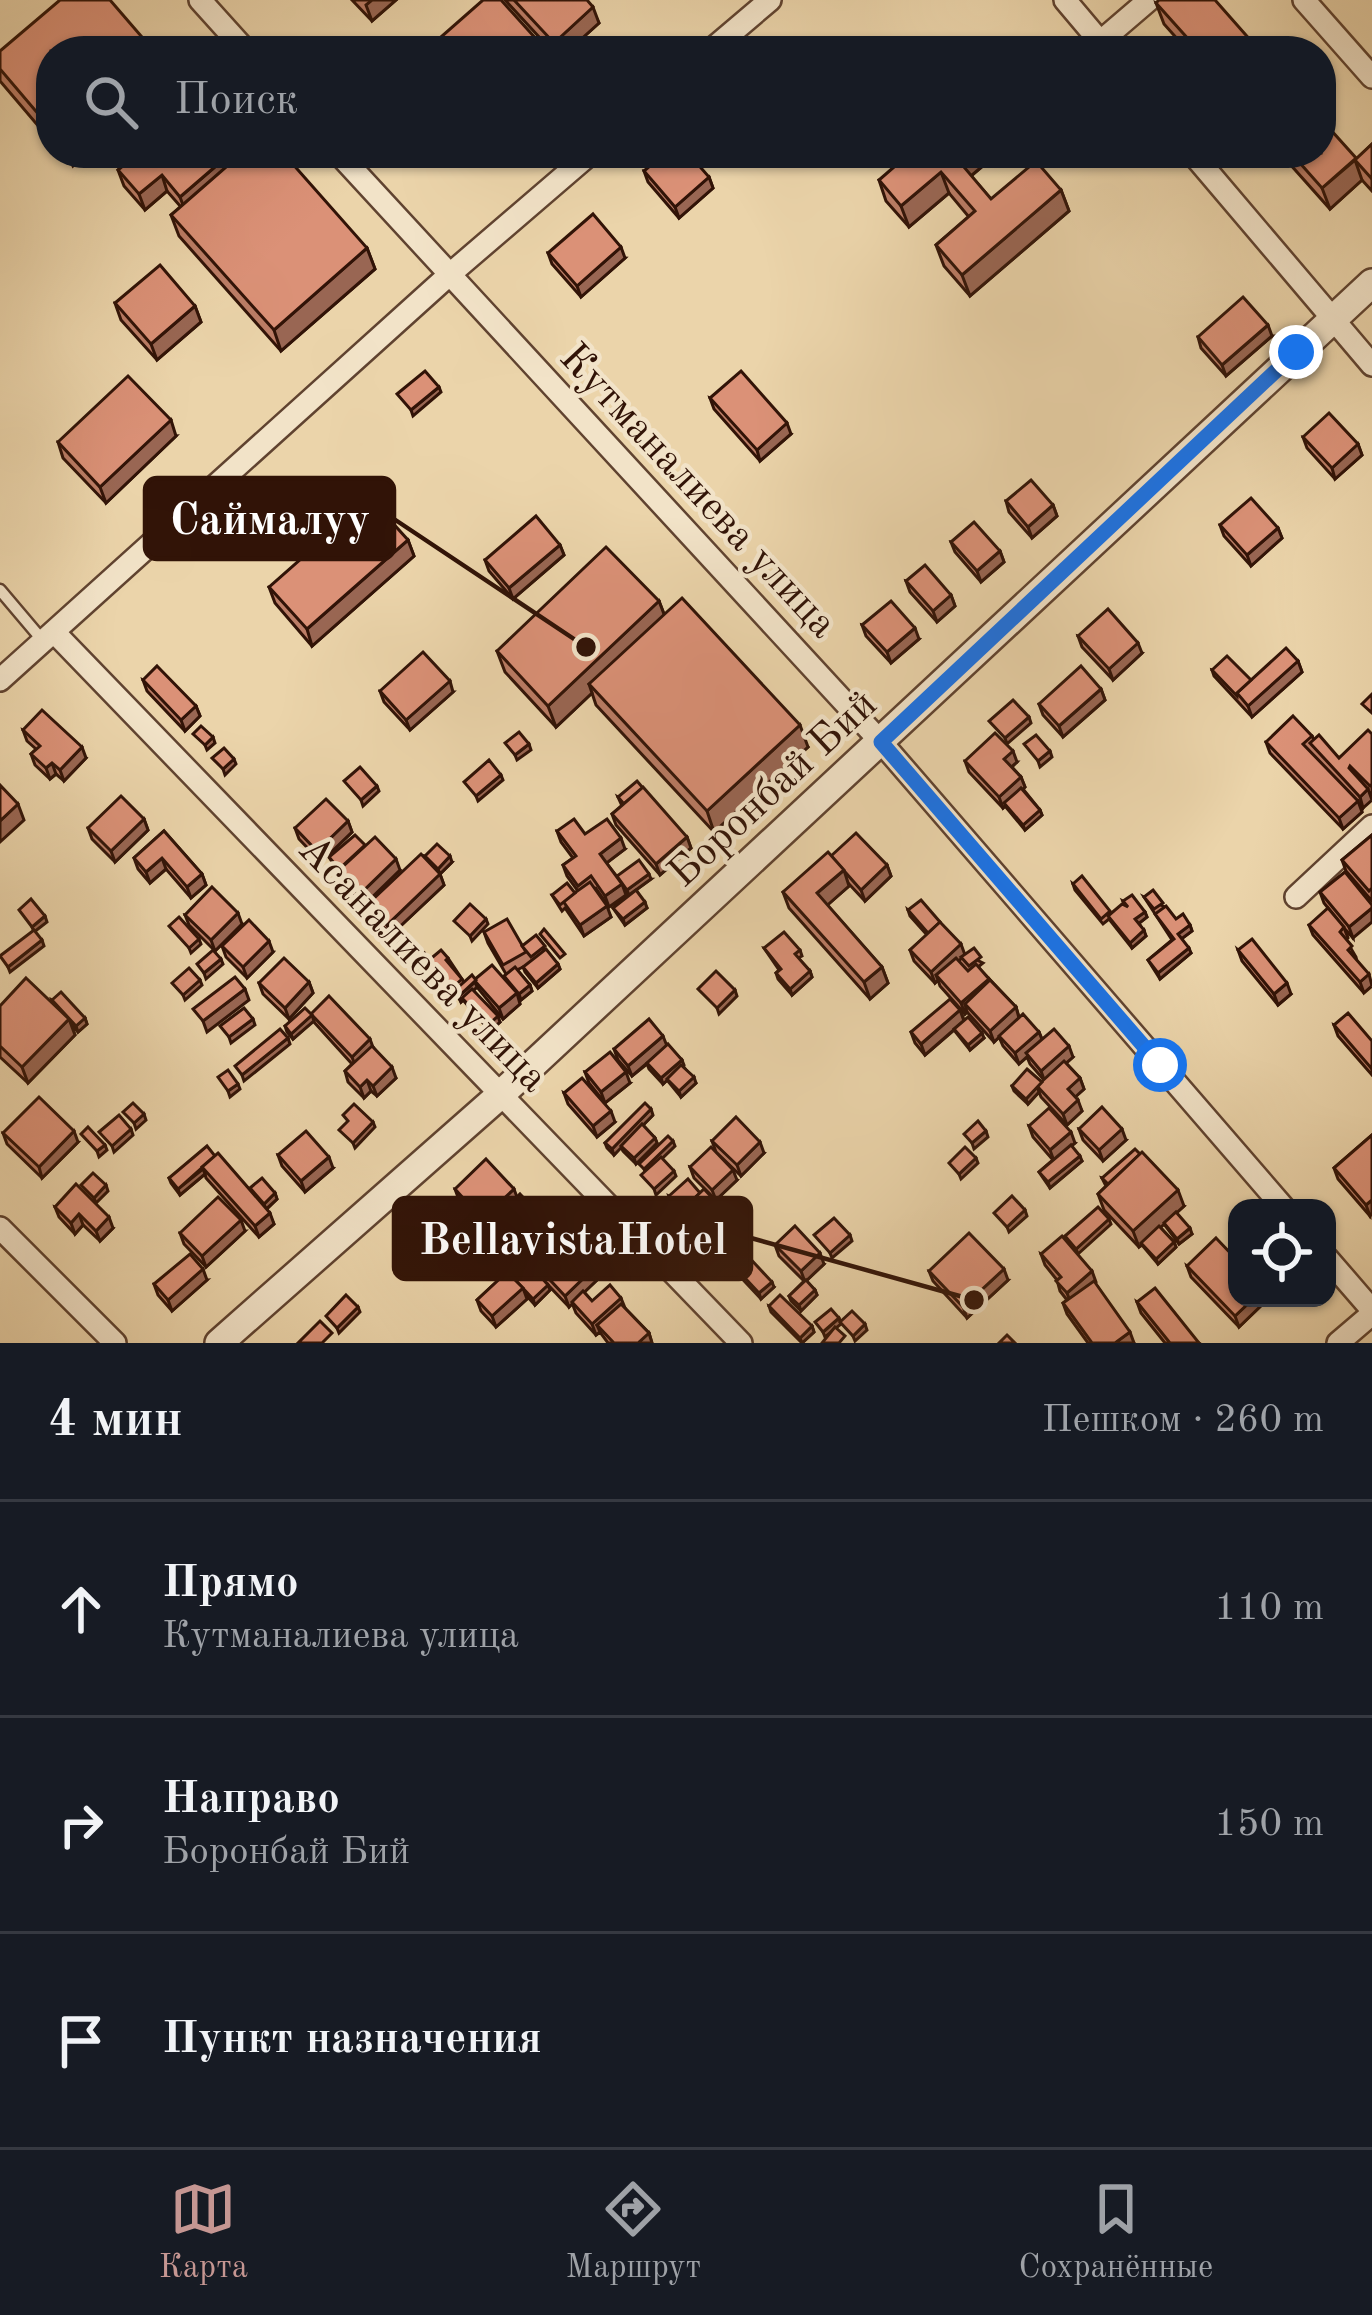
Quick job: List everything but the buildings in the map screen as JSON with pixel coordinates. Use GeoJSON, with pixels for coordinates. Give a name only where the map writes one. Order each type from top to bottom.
{"type":"FeatureCollection","features":[{"type":"Feature","properties":{"kind":"street"},"geometry":{"type":"LineString","coordinates":[[200,0],[232,36]]}},
{"type":"Feature","properties":{"kind":"street"},"geometry":{"type":"LineString","coordinates":[[728,36],[770,0]]}},
{"type":"Feature","properties":{"kind":"street"},"geometry":{"type":"LineString","coordinates":[[1065,0],[1095,36]]}},
{"type":"Feature","properties":{"kind":"street"},"geometry":{"type":"LineString","coordinates":[[1115,36],[1149,0]]}},
{"type":"Feature","properties":{"kind":"street"},"geometry":{"type":"LineString","coordinates":[[1304,0],[1336,36]]}},
{"type":"Feature","properties":{"kind":"street"},"geometry":{"type":"LineString","coordinates":[[1336,36],[1372,77]]}},
{"type":"Feature","properties":{"kind":"street","name":"Кутманалиева улица"},"geometry":{"type":"LineString","coordinates":[[352,168],[881,742],[1276,1199]]}},
{"type":"Feature","properties":{"kind":"street"},"geometry":{"type":"LineString","coordinates":[[0,680],[574,168]]}},
{"type":"Feature","properties":{"kind":"street"},"geometry":{"type":"LineString","coordinates":[[1204,168],[1372,365]]}},
{"type":"Feature","properties":{"kind":"street","name":"Боронбай Бий"},"geometry":{"type":"LineString","coordinates":[[219,1343],[499,1096],[1372,283]]}},
{"type":"Feature","properties":{"kind":"street","name":"Асаналиева улица"},"geometry":{"type":"LineString","coordinates":[[49,637],[741,1343]]}},
{"type":"Feature","properties":{"kind":"street"},"geometry":{"type":"LineString","coordinates":[[1295,897],[1372,826]]}},
{"type":"Feature","properties":{"kind":"street"},"geometry":{"type":"LineString","coordinates":[[0,1228],[115,1343]]}},
{"type":"Feature","properties":{"kind":"street"},"geometry":{"type":"LineString","coordinates":[[1336,1269],[1372,1312],[1338,1343]]}},
{"type":"Feature","properties":{"kind":"lane"},"geometry":{"type":"LineString","coordinates":[[0,590],[49,637]]}},
{"type":"Feature","properties":{"kind":"place","name":"Саймалуу"},"geometry":{"type":"Point","coordinates":[586,647]}},
{"type":"Feature","properties":{"kind":"place","name":"BellavistaHotel"},"geometry":{"type":"Point","coordinates":[974,1300]}},
{"type":"Feature","properties":{"kind":"route"},"geometry":{"type":"LineString","coordinates":[[1160,1065],[881,742],[1296,352]]}}]}
